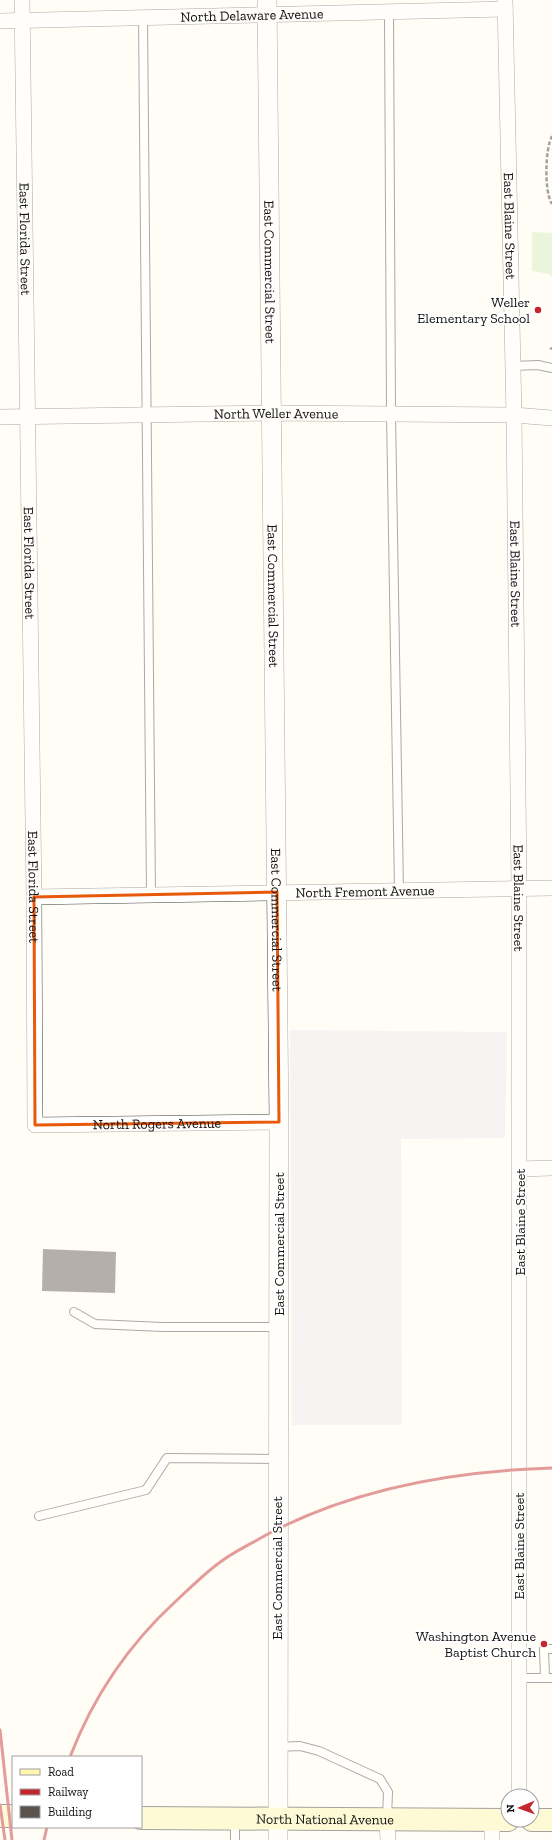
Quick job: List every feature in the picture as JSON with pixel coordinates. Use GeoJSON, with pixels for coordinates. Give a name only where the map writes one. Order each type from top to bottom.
{"type":"FeatureCollection","features":[{"type":"Feature","properties":{"kind":"main road"},"geometry":{"type":"LineString","coordinates":[[0,1816],[12,1816]]}},
{"type":"Feature","properties":{"kind":"main road","name":"North National Avenue"},"geometry":{"type":"LineString","coordinates":[[142,1818],[277,1818],[387,1830],[497,1827]]}},
{"type":"Feature","properties":{"kind":"main road"},"geometry":{"type":"LineString","coordinates":[[540,1820],[552,1820]]}},
{"type":"Feature","properties":{"kind":"street","name":"East Florida Street"},"geometry":{"type":"LineString","coordinates":[[22,0],[34,897],[35,1125]]}},
{"type":"Feature","properties":{"kind":"street","name":"North Delaware Avenue"},"geometry":{"type":"LineString","coordinates":[[0,21],[143,18],[267,8],[390,12],[505,5]]}},
{"type":"Feature","properties":{"kind":"street","name":"East Blaine Street"},"geometry":{"type":"LineString","coordinates":[[505,5],[514,415],[519,888],[519,1788]]}},
{"type":"Feature","properties":{"kind":"street","name":"East Commercial Street"},"geometry":{"type":"LineString","coordinates":[[267,8],[273,413],[279,1122],[278,1840]]}},
{"type":"Feature","properties":{"kind":"street","name":"North Weller Avenue"},"geometry":{"type":"LineString","coordinates":[[0,417],[273,413],[514,415],[552,418]]}},
{"type":"Feature","properties":{"kind":"street","name":"North Fremont Avenue"},"geometry":{"type":"LineString","coordinates":[[34,897],[552,888]]}},
{"type":"Feature","properties":{"kind":"street","name":"North Rogers Avenue"},"geometry":{"type":"LineString","coordinates":[[35,1125],[279,1122]]}},
{"type":"Feature","properties":{"kind":"street"},"geometry":{"type":"LineString","coordinates":[[520,1168],[552,1168]]}},
{"type":"Feature","properties":{"kind":"lane"},"geometry":{"type":"LineString","coordinates":[[390,12],[391,414],[399,890]]}},
{"type":"Feature","properties":{"kind":"lane"},"geometry":{"type":"LineString","coordinates":[[143,18],[151,895]]}},
{"type":"Feature","properties":{"kind":"lane"},"geometry":{"type":"LineString","coordinates":[[513,366],[538,365],[552,368]]}},
{"type":"Feature","properties":{"kind":"lane"},"geometry":{"type":"LineString","coordinates":[[74,1312],[95,1324],[163,1327],[278,1328]]}},
{"type":"Feature","properties":{"kind":"lane"},"geometry":{"type":"LineString","coordinates":[[39,1516],[146,1490],[167,1458],[278,1459]]}},
{"type":"Feature","properties":{"kind":"lane"},"geometry":{"type":"LineString","coordinates":[[519,1678],[548,1678],[544,1649],[552,1649]]}},
{"type":"Feature","properties":{"kind":"lane"},"geometry":{"type":"LineString","coordinates":[[277,1747],[300,1746],[318,1751],[380,1779],[388,1792],[387,1830]]}},
{"type":"Feature","properties":{"kind":"lane"},"geometry":{"type":"LineString","coordinates":[[235,1818],[235,1840]]}},
{"type":"Feature","properties":{"kind":"path"},"geometry":{"type":"LineString","coordinates":[[552,136],[547,152],[548,196],[552,204]]}},
{"type":"Feature","properties":{"kind":"highlighted area"},"geometry":{"type":"Polygon","coordinates":[[[277,892],[279,1122],[35,1125],[34,897],[277,892]]]}},
{"type":"Feature","properties":{"kind":"shaded area"},"geometry":{"type":"Polygon","coordinates":[[[290,1030],[507,1032],[505,1138],[401,1139],[402,1425],[292,1425],[290,1030]]]}},
{"type":"Feature","properties":{"kind":"green space"},"geometry":{"type":"Polygon","coordinates":[[[532,232],[552,233],[552,277],[549,274],[532,271],[532,232]]]}},
{"type":"Feature","properties":{"kind":"building"},"geometry":{"type":"Polygon","coordinates":[[[43,1249],[116,1252],[115,1293],[42,1291],[43,1249]]]}},
{"type":"Feature","properties":{"kind":"railway"},"geometry":{"type":"LineString","coordinates":[[70,1756],[79,1735],[101,1693],[128,1653],[176,1601],[224,1559],[266,1535],[299,1519],[334,1505],[369,1494],[441,1478],[478,1473],[552,1468]]}},
{"type":"Feature","properties":{"kind":"railway"},"geometry":{"type":"LineString","coordinates":[[0,1730],[12,1840]]}},
{"type":"Feature","properties":{"kind":"railway"},"geometry":{"type":"LineString","coordinates":[[0,1805],[5,1840]]}},
{"type":"Feature","properties":{"kind":"railway"},"geometry":{"type":"LineString","coordinates":[[44,1840],[47,1828]]}},
{"type":"Feature","properties":{"kind":"place","name":"Weller Elementary School"},"geometry":{"type":"Point","coordinates":[538,310]}},
{"type":"Feature","properties":{"kind":"place","name":"Washington Avenue Baptist Church"},"geometry":{"type":"Point","coordinates":[544,1644]}}]}
